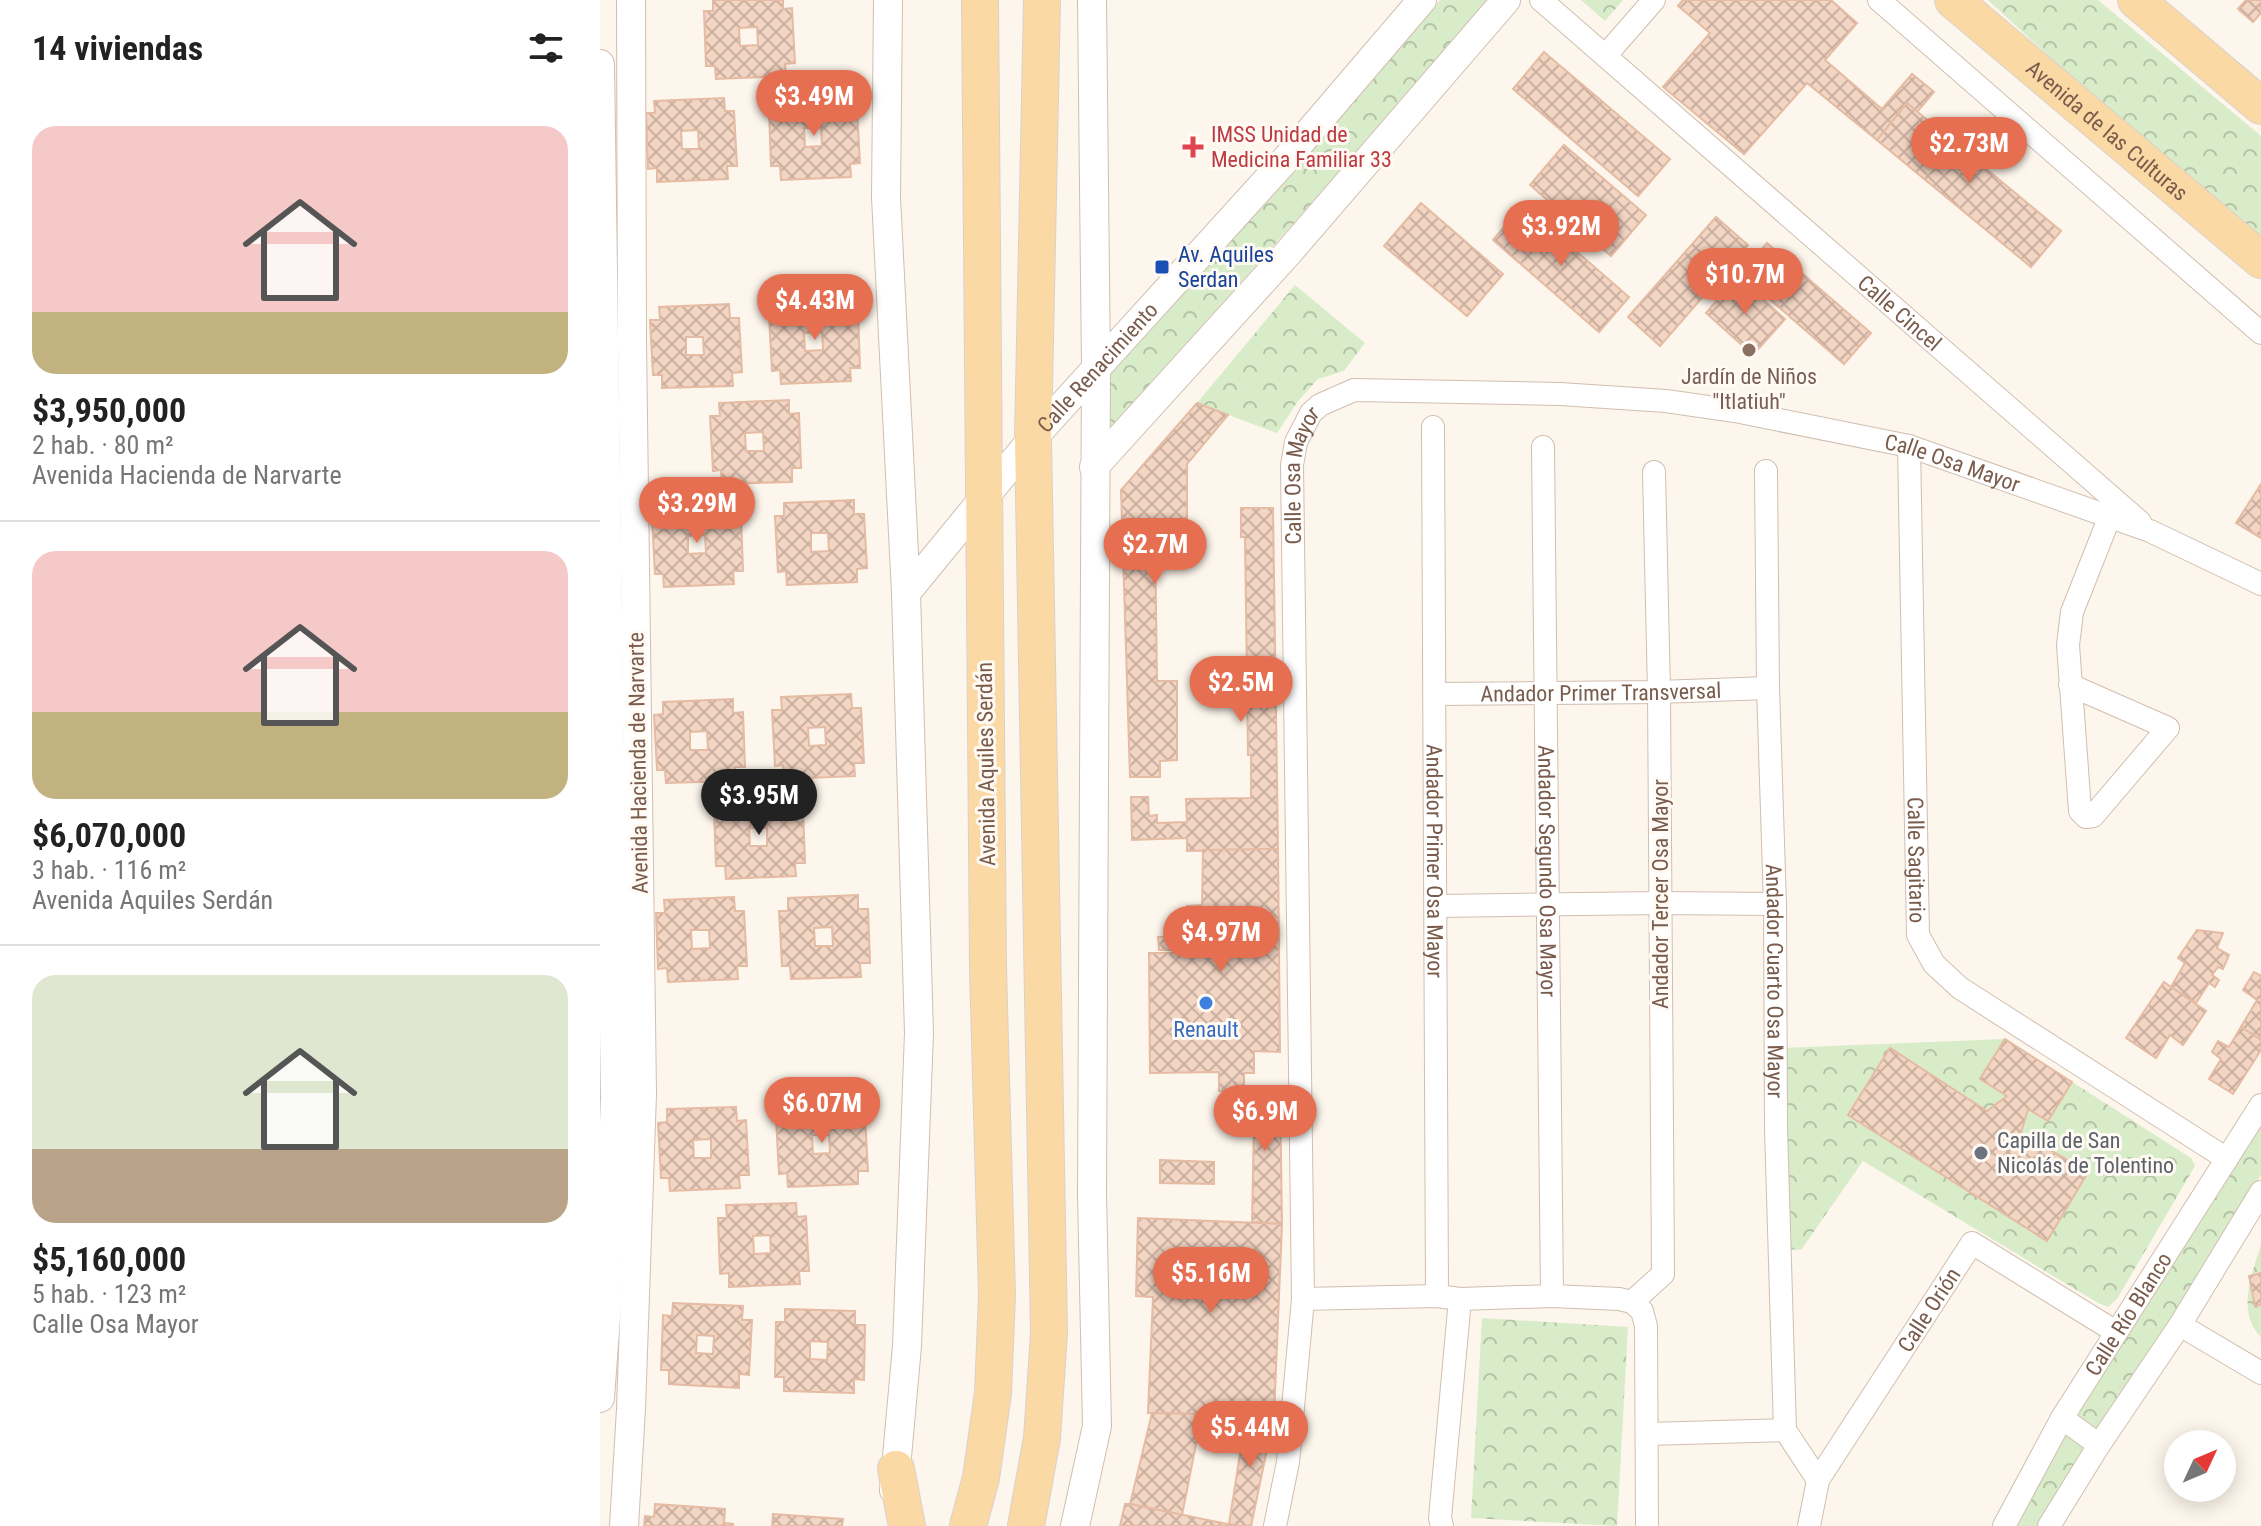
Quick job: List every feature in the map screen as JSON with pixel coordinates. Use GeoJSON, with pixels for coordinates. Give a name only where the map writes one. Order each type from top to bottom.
{"type":"FeatureCollection","features":[{"type":"Feature","properties":{"kind":"main road","name":"Avenida Aquiles Serdán"},"geometry":{"type":"LineString","coordinates":[[968,1526],[981,1478],[993,1393],[997,1295],[988,968],[980,0]]}},
{"type":"Feature","properties":{"kind":"main road"},"geometry":{"type":"LineString","coordinates":[[1026,1526],[1042,1438],[1049,1333],[1033,438],[1042,0]]}},
{"type":"Feature","properties":{"kind":"main road","name":"Avenida de las Culturas"},"geometry":{"type":"LineString","coordinates":[[1953,0],[2261,260]]}},
{"type":"Feature","properties":{"kind":"main road"},"geometry":{"type":"LineString","coordinates":[[2136,0],[2261,106]]}},
{"type":"Feature","properties":{"kind":"main road"},"geometry":{"type":"LineString","coordinates":[[896,1469],[907,1526]]}},
{"type":"Feature","properties":{"kind":"street","name":"Avenida Hacienda de Narvarte"},"geometry":{"type":"LineString","coordinates":[[624,1526],[631,1424],[642,1094],[632,342],[631,0]]}},
{"type":"Feature","properties":{"kind":"street"},"geometry":{"type":"LineString","coordinates":[[888,0],[886,197],[906,593],[919,1033],[907,1346],[891,1526]]}},
{"type":"Feature","properties":{"kind":"street"},"geometry":{"type":"LineString","coordinates":[[1075,1526],[1097,1426],[1092,1194],[1096,369],[1092,0]]}},
{"type":"Feature","properties":{"kind":"street","name":"Calle Renacimiento"},"geometry":{"type":"LineString","coordinates":[[906,593],[1033,438],[1287,158],[1422,0]]}},
{"type":"Feature","properties":{"kind":"street"},"geometry":{"type":"LineString","coordinates":[[1094,467],[1288,253],[1506,0]]}},
{"type":"Feature","properties":{"kind":"street","name":"Calle Cincel"},"geometry":{"type":"LineString","coordinates":[[1541,0],[2150,531]]}},
{"type":"Feature","properties":{"kind":"street"},"geometry":{"type":"LineString","coordinates":[[1606,55],[1654,0]]}},
{"type":"Feature","properties":{"kind":"street"},"geometry":{"type":"LineString","coordinates":[[1879,0],[2261,333]]}},
{"type":"Feature","properties":{"kind":"street","name":"Avenida Hacienda de Narvarte"},"geometry":{"type":"LineString","coordinates":[[600,64],[608,1103],[607,1304],[600,1398]]}},
{"type":"Feature","properties":{"kind":"street"},"geometry":{"type":"LineString","coordinates":[[604,350],[632,342]]}},
{"type":"Feature","properties":{"kind":"street","name":"Calle Osa Mayor"},"geometry":{"type":"LineString","coordinates":[[1275,1526],[1288,1462],[1303,1299],[1292,465],[1296,442],[1311,413],[1320,405],[1354,390],[1560,394],[1666,401],[1735,411],[1909,446],[2150,531],[2261,584]]}},
{"type":"Feature","properties":{"kind":"street","name":"Andador Primer Osa Mayor"},"geometry":{"type":"LineString","coordinates":[[1433,427],[1437,1296]]}},
{"type":"Feature","properties":{"kind":"street","name":"Calle Sagitario"},"geometry":{"type":"LineString","coordinates":[[1909,446],[1918,935],[1934,964],[1960,988],[2227,1159]]}},
{"type":"Feature","properties":{"kind":"street","name":"Andador Segundo Osa Mayor"},"geometry":{"type":"LineString","coordinates":[[1543,447],[1552,1296]]}},
{"type":"Feature","properties":{"kind":"street","name":"Andador Cuarto Osa Mayor"},"geometry":{"type":"LineString","coordinates":[[1766,471],[1768,688],[1775,904],[1776,1128],[1785,1430]]}},
{"type":"Feature","properties":{"kind":"street","name":"Andador Tercer Osa Mayor"},"geometry":{"type":"LineString","coordinates":[[1632,1302],[1663,1274],[1659,692],[1654,472]]}},
{"type":"Feature","properties":{"kind":"street"},"geometry":{"type":"LineString","coordinates":[[2070,685],[2168,728],[2093,816],[2086,817],[2080,811],[2070,685],[2068,645],[2072,612],[2110,516]]}},
{"type":"Feature","properties":{"kind":"street","name":"Andador Primer Transversal"},"geometry":{"type":"LineString","coordinates":[[1435,694],[1768,688]]}},
{"type":"Feature","properties":{"kind":"street"},"geometry":{"type":"LineString","coordinates":[[1437,906],[1775,904]]}},
{"type":"Feature","properties":{"kind":"street","name":"Calle Río Blanco"},"geometry":{"type":"LineString","coordinates":[[2004,1526],[2062,1418],[2261,1105]]}},
{"type":"Feature","properties":{"kind":"street","name":"Calle Río Blanco"},"geometry":{"type":"LineString","coordinates":[[2049,1526],[2180,1325],[2261,1192]]}},
{"type":"Feature","properties":{"kind":"street","name":"Calle Orión"},"geometry":{"type":"LineString","coordinates":[[1809,1526],[1818,1480],[1972,1243],[2116,1332]]}},
{"type":"Feature","properties":{"kind":"street"},"geometry":{"type":"LineString","coordinates":[[1303,1299],[1552,1296],[1632,1302],[1642,1311],[1646,1326],[1647,1526]]}},
{"type":"Feature","properties":{"kind":"street"},"geometry":{"type":"LineString","coordinates":[[1442,1526],[1440,1518],[1460,1299]]}},
{"type":"Feature","properties":{"kind":"street"},"geometry":{"type":"LineString","coordinates":[[2180,1325],[2261,1373]]}},
{"type":"Feature","properties":{"kind":"street"},"geometry":{"type":"LineString","coordinates":[[2062,1418],[2099,1445]]}},
{"type":"Feature","properties":{"kind":"street"},"geometry":{"type":"LineString","coordinates":[[1647,1434],[1785,1430],[1818,1480]]}},
{"type":"Feature","properties":{"kind":"green space"},"geometry":{"type":"Polygon","coordinates":[[[1440,0],[1487,0],[1311,204],[1109,430],[1109,374],[1286,181],[1440,0]]]}},
{"type":"Feature","properties":{"kind":"green space"},"geometry":{"type":"Polygon","coordinates":[[[1581,0],[1623,0],[1605,21],[1581,0]]]}},
{"type":"Feature","properties":{"kind":"green space"},"geometry":{"type":"Polygon","coordinates":[[[1988,0],[2098,0],[2261,136],[2261,238],[2118,120],[1988,0]]]}},
{"type":"Feature","properties":{"kind":"green space"},"geometry":{"type":"Polygon","coordinates":[[[1295,285],[1365,343],[1344,371],[1318,379],[1298,401],[1277,433],[1197,403],[1295,285]]]}},
{"type":"Feature","properties":{"kind":"green space"},"geometry":{"type":"Polygon","coordinates":[[[2005,1039],[2191,1158],[2195,1166],[2117,1299],[2108,1307],[2098,1303],[1863,1161],[1801,1250],[1784,1249],[1782,1048],[2005,1039]]]}},
{"type":"Feature","properties":{"kind":"green space"},"geometry":{"type":"Polygon","coordinates":[[[2261,1123],[2261,1175],[2172,1322],[2086,1447],[2038,1526],[2014,1526],[2065,1432],[2261,1123]]]}},
{"type":"Feature","properties":{"kind":"green space"},"geometry":{"type":"Polygon","coordinates":[[[2261,1245],[2261,1337],[2249,1316],[2248,1292],[2261,1245]]]}},
{"type":"Feature","properties":{"kind":"green space"},"geometry":{"type":"Polygon","coordinates":[[[1482,1318],[1628,1327],[1617,1526],[1471,1518],[1482,1318]]]}},
{"type":"Feature","properties":{"kind":"building"},"geometry":{"type":"Polygon","coordinates":[[[713,0],[783,0],[783,9],[792,8],[795,63],[785,64],[786,76],[716,79],[715,66],[706,66],[704,11],[713,11],[713,0]],[[757,27],[739,28],[740,46],[758,45],[757,27]]]}},
{"type":"Feature","properties":{"kind":"building"},"geometry":{"type":"Polygon","coordinates":[[[1683,0],[1831,0],[1857,23],[1825,60],[1882,109],[1912,74],[1934,92],[1917,112],[1907,103],[1877,140],[1807,83],[1744,154],[1663,87],[1710,33],[1678,6],[1683,0]]]}},
{"type":"Feature","properties":{"kind":"building"},"geometry":{"type":"Polygon","coordinates":[[[2246,0],[2261,0],[2261,13],[2253,22],[2238,9],[2246,0]]]}},
{"type":"Feature","properties":{"kind":"building"},"geometry":{"type":"Polygon","coordinates":[[[1544,52],[1670,159],[1638,196],[1513,89],[1544,52]]]}},
{"type":"Feature","properties":{"kind":"building"},"geometry":{"type":"Polygon","coordinates":[[[847,95],[848,109],[857,109],[860,163],[850,164],[851,177],[781,180],[780,166],[771,166],[769,111],[778,111],[777,98],[847,95]],[[804,128],[805,147],[822,146],[821,128],[804,128]]]}},
{"type":"Feature","properties":{"kind":"building"},"geometry":{"type":"Polygon","coordinates":[[[724,98],[725,111],[734,111],[737,166],[727,166],[728,179],[657,182],[657,168],[648,169],[646,113],[655,113],[654,101],[724,98]],[[698,130],[681,131],[682,149],[699,149],[698,130]]]}},
{"type":"Feature","properties":{"kind":"building"},"geometry":{"type":"Polygon","coordinates":[[[1907,103],[2061,231],[2031,267],[1877,140],[1907,103]]]}},
{"type":"Feature","properties":{"kind":"building"},"geometry":{"type":"Polygon","coordinates":[[[1564,145],[1646,215],[1611,256],[1530,185],[1564,145]]]}},
{"type":"Feature","properties":{"kind":"building"},"geometry":{"type":"Polygon","coordinates":[[[1421,203],[1503,274],[1467,316],[1384,246],[1421,203]]]}},
{"type":"Feature","properties":{"kind":"building"},"geometry":{"type":"Polygon","coordinates":[[[1523,205],[1629,297],[1599,332],[1493,240],[1523,205]]]}},
{"type":"Feature","properties":{"kind":"building"},"geometry":{"type":"Polygon","coordinates":[[[1716,217],[1748,245],[1660,346],[1628,317],[1716,217]]]}},
{"type":"Feature","properties":{"kind":"building"},"geometry":{"type":"Polygon","coordinates":[[[1767,243],[1871,333],[1844,364],[1741,274],[1767,243]]]}},
{"type":"Feature","properties":{"kind":"building"},"geometry":{"type":"Polygon","coordinates":[[[1737,277],[1785,319],[1753,355],[1706,313],[1737,277]]]}},
{"type":"Feature","properties":{"kind":"building"},"geometry":{"type":"Polygon","coordinates":[[[848,300],[848,313],[858,313],[860,368],[850,368],[851,381],[781,384],[780,370],[772,371],[769,316],[778,315],[777,302],[848,300]],[[822,332],[804,333],[805,351],[823,350],[822,332]]]}},
{"type":"Feature","properties":{"kind":"building"},"geometry":{"type":"Polygon","coordinates":[[[729,304],[730,318],[739,318],[742,372],[732,373],[733,386],[662,388],[662,375],[653,375],[650,320],[660,320],[659,307],[729,304]],[[686,337],[686,355],[704,355],[703,337],[686,337]]]}},
{"type":"Feature","properties":{"kind":"building"},"geometry":{"type":"Polygon","coordinates":[[[789,400],[789,414],[799,413],[801,468],[792,468],[792,482],[722,484],[721,470],[713,471],[710,416],[720,416],[719,403],[789,400]],[[763,432],[745,433],[746,451],[764,451],[763,432]]]}},
{"type":"Feature","properties":{"kind":"building"},"geometry":{"type":"Polygon","coordinates":[[[1197,403],[1228,415],[1187,464],[1187,531],[1155,533],[1157,681],[1177,681],[1177,760],[1160,761],[1160,777],[1130,777],[1121,490],[1197,403]]]}},
{"type":"Feature","properties":{"kind":"building"},"geometry":{"type":"Polygon","coordinates":[[[2261,484],[2261,538],[2236,523],[2261,484]]]}},
{"type":"Feature","properties":{"kind":"building"},"geometry":{"type":"Polygon","coordinates":[[[854,500],[854,514],[864,514],[867,568],[857,569],[857,582],[787,585],[786,571],[778,572],[775,516],[784,516],[784,503],[854,500]],[[811,533],[811,552],[829,551],[828,533],[811,533]]]}},
{"type":"Feature","properties":{"kind":"building"},"geometry":{"type":"Polygon","coordinates":[[[731,503],[731,517],[741,516],[743,571],[733,571],[734,584],[664,587],[663,574],[655,574],[652,519],[661,518],[661,505],[731,503]],[[705,535],[688,536],[688,554],[706,553],[705,535]]]}},
{"type":"Feature","properties":{"kind":"building"},"geometry":{"type":"Polygon","coordinates":[[[1241,508],[1273,508],[1278,849],[1187,851],[1187,838],[1132,840],[1131,797],[1148,797],[1149,816],[1157,815],[1157,823],[1187,822],[1186,799],[1251,798],[1245,537],[1241,537],[1241,508]]]}},
{"type":"Feature","properties":{"kind":"building"},"geometry":{"type":"Polygon","coordinates":[[[851,694],[852,708],[861,708],[864,763],[854,763],[855,776],[784,779],[783,765],[775,766],[772,710],[782,710],[781,697],[851,694]],[[825,727],[808,728],[809,746],[826,745],[825,727]]]}},
{"type":"Feature","properties":{"kind":"building"},"geometry":{"type":"Polygon","coordinates":[[[733,699],[733,713],[743,712],[745,767],[735,767],[736,781],[666,783],[665,770],[657,770],[654,715],[663,714],[663,702],[733,699]],[[707,731],[690,732],[690,750],[708,750],[707,731]]]}},
{"type":"Feature","properties":{"kind":"building"},"geometry":{"type":"Polygon","coordinates":[[[792,795],[793,809],[803,809],[805,863],[795,863],[796,876],[726,879],[725,866],[716,866],[714,811],[723,810],[723,798],[792,795]],[[749,828],[750,846],[767,846],[767,828],[749,828]]]}},
{"type":"Feature","properties":{"kind":"building","name":"Renault"},"geometry":{"type":"Polygon","coordinates":[[[1278,849],[1280,1052],[1254,1051],[1254,1073],[1244,1073],[1244,1091],[1219,1091],[1219,1072],[1150,1073],[1149,953],[1185,953],[1186,950],[1159,950],[1158,937],[1187,936],[1187,906],[1202,905],[1203,850],[1278,849]]]}},
{"type":"Feature","properties":{"kind":"building"},"geometry":{"type":"Polygon","coordinates":[[[858,895],[858,909],[868,909],[870,963],[860,963],[861,977],[791,979],[790,966],[782,966],[779,911],[788,911],[788,898],[858,895]],[[832,927],[814,928],[815,946],[833,946],[832,927]]]}},
{"type":"Feature","properties":{"kind":"building"},"geometry":{"type":"Polygon","coordinates":[[[734,897],[735,911],[744,911],[747,966],[737,966],[738,979],[668,982],[667,968],[658,969],[656,913],[665,913],[664,900],[734,897]],[[691,930],[692,949],[710,948],[709,930],[691,930]]]}},
{"type":"Feature","properties":{"kind":"building"},"geometry":{"type":"Polygon","coordinates":[[[2197,930],[2223,933],[2217,948],[2229,955],[2223,969],[2218,967],[2212,975],[2219,980],[2215,987],[2209,983],[2196,1003],[2171,987],[2185,963],[2178,958],[2197,930]]]}},
{"type":"Feature","properties":{"kind":"building"},"geometry":{"type":"Polygon","coordinates":[[[2254,972],[2261,976],[2261,1040],[2241,1027],[2257,1000],[2243,990],[2254,972]]]}},
{"type":"Feature","properties":{"kind":"building"},"geometry":{"type":"Polygon","coordinates":[[[2164,982],[2206,1011],[2183,1045],[2170,1035],[2156,1058],[2126,1038],[2164,982]]]}},
{"type":"Feature","properties":{"kind":"building"},"geometry":{"type":"Polygon","coordinates":[[[2241,1027],[2261,1040],[2261,1050],[2233,1094],[2209,1079],[2221,1059],[2212,1052],[2218,1041],[2229,1047],[2241,1027]]]}},
{"type":"Feature","properties":{"kind":"building","name":"Capilla de San Nicolás de Tolentino"},"geometry":{"type":"Polygon","coordinates":[[[2005,1039],[2072,1082],[2048,1121],[2028,1109],[2021,1133],[2088,1172],[2047,1241],[1848,1115],[1890,1048],[1987,1111],[2007,1096],[1980,1079],[2005,1039]]]}},
{"type":"Feature","properties":{"kind":"building"},"geometry":{"type":"Polygon","coordinates":[[[1237,1091],[1280,1092],[1282,1224],[1252,1222],[1254,1123],[1239,1122],[1237,1091]]]}},
{"type":"Feature","properties":{"kind":"building"},"geometry":{"type":"Polygon","coordinates":[[[855,1102],[855,1116],[865,1116],[868,1171],[858,1171],[858,1184],[788,1187],[787,1173],[779,1174],[776,1118],[786,1118],[785,1105],[855,1102]],[[812,1135],[813,1154],[830,1153],[829,1135],[812,1135]]]}},
{"type":"Feature","properties":{"kind":"building"},"geometry":{"type":"Polygon","coordinates":[[[736,1107],[737,1121],[746,1120],[749,1175],[739,1175],[740,1188],[670,1191],[669,1178],[661,1178],[658,1123],[667,1122],[667,1109],[736,1107]],[[711,1139],[693,1140],[694,1158],[711,1158],[711,1139]]]}},
{"type":"Feature","properties":{"kind":"building"},"geometry":{"type":"Polygon","coordinates":[[[1160,1160],[1214,1162],[1214,1184],[1160,1183],[1160,1160]]]}},
{"type":"Feature","properties":{"kind":"building"},"geometry":{"type":"Polygon","coordinates":[[[796,1203],[797,1217],[806,1216],[809,1271],[799,1271],[800,1284],[729,1287],[729,1273],[720,1274],[718,1218],[727,1218],[726,1205],[796,1203]],[[770,1235],[753,1236],[754,1254],[771,1253],[770,1235]]]}},
{"type":"Feature","properties":{"kind":"building"},"geometry":{"type":"Polygon","coordinates":[[[1138,1218],[1282,1224],[1274,1416],[1148,1413],[1153,1297],[1136,1296],[1138,1218]]]}},
{"type":"Feature","properties":{"kind":"building"},"geometry":{"type":"Polygon","coordinates":[[[2261,1273],[2261,1305],[2255,1306],[2249,1276],[2261,1273]]]}},
{"type":"Feature","properties":{"kind":"building"},"geometry":{"type":"Polygon","coordinates":[[[673,1303],[743,1306],[742,1320],[752,1320],[749,1375],[739,1374],[739,1388],[669,1384],[669,1370],[661,1370],[663,1315],[672,1316],[673,1303]],[[697,1335],[696,1353],[713,1354],[714,1336],[697,1335]]]}},
{"type":"Feature","properties":{"kind":"building"},"geometry":{"type":"Polygon","coordinates":[[[785,1309],[855,1311],[855,1325],[865,1325],[864,1380],[854,1379],[854,1393],[784,1391],[784,1377],[775,1377],[776,1322],[785,1322],[785,1309]],[[810,1341],[810,1359],[827,1360],[828,1342],[810,1341]]]}},
{"type":"Feature","properties":{"kind":"building"},"geometry":{"type":"Polygon","coordinates":[[[1152,1413],[1202,1414],[1182,1515],[1130,1504],[1152,1413]]]}},
{"type":"Feature","properties":{"kind":"building"},"geometry":{"type":"Polygon","coordinates":[[[1246,1416],[1274,1416],[1251,1526],[1237,1526],[1229,1524],[1246,1416]]]}},
{"type":"Feature","properties":{"kind":"building"},"geometry":{"type":"Polygon","coordinates":[[[655,1504],[725,1509],[724,1523],[733,1526],[644,1526],[645,1516],[654,1517],[655,1504]]]}},
{"type":"Feature","properties":{"kind":"building"},"geometry":{"type":"Polygon","coordinates":[[[1125,1504],[1130,1504],[1237,1526],[1120,1526],[1125,1504]]]}},
{"type":"Feature","properties":{"kind":"building"},"geometry":{"type":"Polygon","coordinates":[[[773,1514],[843,1519],[842,1526],[772,1526],[773,1514]]]}},
{"type":"Feature","properties":{"kind":"place","name":"IMSS Unidad de Medicina Familiar 33"},"geometry":{"type":"Point","coordinates":[1193,147]}},
{"type":"Feature","properties":{"kind":"place","name":"Av. Aquiles Serdan"},"geometry":{"type":"Point","coordinates":[1162,267]}},
{"type":"Feature","properties":{"kind":"place","name":"Jardín de Niños \"Itlatiuh\""},"geometry":{"type":"Point","coordinates":[1749,350]}},
{"type":"Feature","properties":{"kind":"place","name":"Renault"},"geometry":{"type":"Point","coordinates":[1206,1003]}},
{"type":"Feature","properties":{"kind":"place","name":"Capilla de San Nicolás de Tolentino"},"geometry":{"type":"Point","coordinates":[1981,1153]}}]}
